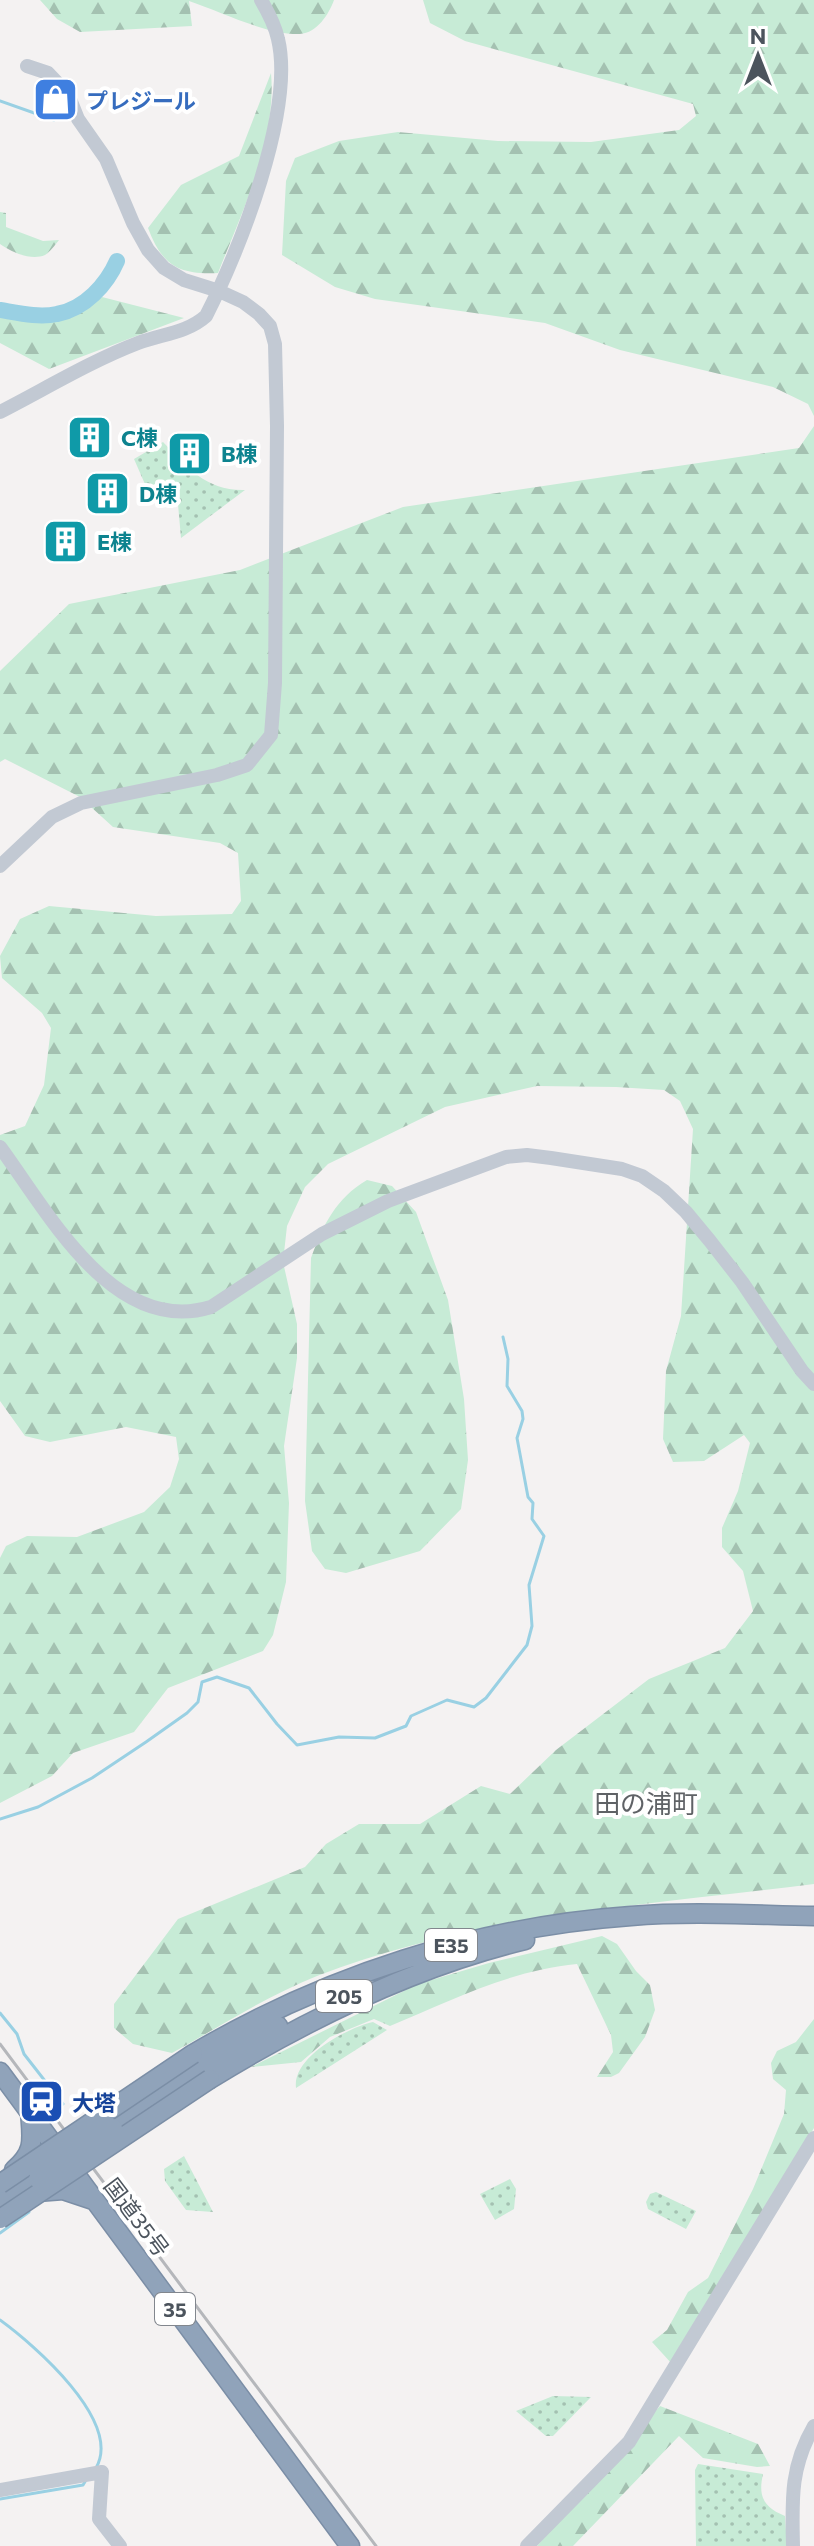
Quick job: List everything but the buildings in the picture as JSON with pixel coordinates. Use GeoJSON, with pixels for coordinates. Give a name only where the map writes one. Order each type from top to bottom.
{"type":"FeatureCollection","features":[{"type":"Feature","properties":{"kind":"highway","name":"E35"},"geometry":{"type":"LineString","coordinates":[[5,2178],[193,2054],[276,2009],[399,1960],[476,1939],[556,1923],[634,1915],[814,1916]]}},
{"type":"Feature","properties":{"kind":"highway","name":"E35"},"geometry":{"type":"LineString","coordinates":[[0,2219],[210,2079],[361,1997],[414,1975],[515,1943],[600,1926],[730,1915]]}},
{"type":"Feature","properties":{"kind":"highway","name":"205"},"geometry":{"type":"LineString","coordinates":[[0,2213],[35,2182],[112,2126],[196,2071],[325,2004],[412,1970],[481,1948],[538,1934],[600,1926]]}},
{"type":"Feature","properties":{"kind":"highway"},"geometry":{"type":"LineString","coordinates":[[112,2126],[243,2033],[399,1960]]}},
{"type":"Feature","properties":{"kind":"highway","name":"国道35号"},"geometry":{"type":"LineString","coordinates":[[0,2072],[347,2545]]}},
{"type":"Feature","properties":{"kind":"highway"},"geometry":{"type":"LineString","coordinates":[[5,2178],[25,2161],[32,2144],[30,2112]]}},
{"type":"Feature","properties":{"kind":"highway","name":"205"},"geometry":{"type":"LineString","coordinates":[[0,2199],[35,2182],[55,2177],[61,2166],[61,2155]]}},
{"type":"Feature","properties":{"kind":"highway"},"geometry":{"type":"LineString","coordinates":[[5,2178],[37,2157],[61,2155]]}},
{"type":"Feature","properties":{"kind":"highway"},"geometry":{"type":"LineString","coordinates":[[35,2182],[42,2190],[63,2190],[95,2201]]}},
{"type":"Feature","properties":{"kind":"street"},"geometry":{"type":"LineString","coordinates":[[0,412],[113,354],[194,327],[206,316],[248,221],[279,103],[279,40],[261,0]]}},
{"type":"Feature","properties":{"kind":"street"},"geometry":{"type":"LineString","coordinates":[[0,866],[52,817],[81,803],[231,772],[247,765],[271,735],[275,683],[275,344],[270,326],[243,302],[184,280],[164,268],[133,223],[106,159],[78,119],[68,94],[48,73],[27,66]]}},
{"type":"Feature","properties":{"kind":"street"},"geometry":{"type":"LineString","coordinates":[[0,1147],[67,1239],[99,1276],[114,1288],[148,1306],[177,1312],[194,1312],[211,1307],[322,1234],[362,1212],[484,1163],[527,1155],[622,1169],[642,1176],[686,1212],[742,1282],[814,1384]]}},
{"type":"Feature","properties":{"kind":"street"},"geometry":{"type":"LineString","coordinates":[[527,2546],[629,2442],[814,2138]]}},
{"type":"Feature","properties":{"kind":"street"},"geometry":{"type":"LineString","coordinates":[[793,2546],[794,2472],[801,2448],[814,2426]]}},
{"type":"Feature","properties":{"kind":"street"},"geometry":{"type":"LineString","coordinates":[[0,2490],[102,2472],[99,2519],[120,2546]]}},
{"type":"Feature","properties":{"kind":"green space"},"geometry":{"type":"Polygon","coordinates":[[[40,0],[334,0],[326,17],[317,26],[300,34],[259,27],[189,1],[192,26],[80,32],[57,19],[40,0]]]}},
{"type":"Feature","properties":{"kind":"green space"},"geometry":{"type":"Polygon","coordinates":[[[423,0],[814,0],[814,416],[808,404],[773,387],[620,350],[545,323],[375,299],[335,287],[282,255],[286,181],[295,158],[339,141],[398,132],[498,141],[591,142],[679,130],[696,116],[693,104],[465,41],[430,23],[423,0]]]}},
{"type":"Feature","properties":{"kind":"green space"},"geometry":{"type":"Polygon","coordinates":[[[271,73],[269,124],[263,150],[247,201],[218,273],[192,272],[173,265],[159,251],[148,228],[181,185],[239,156],[271,73]]]}},
{"type":"Feature","properties":{"kind":"green space"},"geometry":{"type":"Polygon","coordinates":[[[0,212],[6,213],[6,227],[43,241],[59,240],[47,254],[39,257],[10,250],[0,244],[0,212]]]}},
{"type":"Feature","properties":{"kind":"green space"},"geometry":{"type":"Polygon","coordinates":[[[102,297],[184,318],[49,369],[0,343],[0,314],[54,321],[102,297]]]}},
{"type":"Feature","properties":{"kind":"green space"},"geometry":{"type":"Polygon","coordinates":[[[814,426],[814,1884],[562,1915],[438,1939],[377,1955],[298,1984],[172,2053],[133,2044],[114,2028],[114,2004],[178,1919],[305,1867],[326,1844],[359,1824],[420,1824],[481,1786],[510,1794],[556,1750],[649,1679],[725,1648],[753,1611],[743,1571],[722,1547],[722,1528],[738,1491],[750,1443],[744,1435],[704,1461],[673,1462],[663,1439],[666,1371],[681,1316],[693,1129],[680,1101],[664,1090],[537,1086],[445,1107],[328,1164],[305,1187],[287,1226],[283,1262],[297,1324],[297,1358],[284,1446],[289,1503],[286,1582],[273,1635],[263,1651],[168,1688],[134,1732],[73,1753],[52,1776],[0,1803],[0,1558],[6,1546],[27,1536],[77,1537],[144,1512],[170,1487],[179,1459],[176,1437],[126,1427],[50,1442],[25,1436],[0,1401],[0,1135],[25,1126],[44,1085],[51,1028],[42,1013],[2,978],[0,956],[20,919],[49,906],[156,916],[232,914],[241,901],[238,853],[220,843],[113,827],[80,797],[5,759],[0,762],[0,671],[69,604],[240,570],[403,507],[799,448],[814,426]]]}},
{"type":"Feature","properties":{"kind":"green space"},"geometry":{"type":"Polygon","coordinates":[[[163,442],[208,482],[245,490],[181,538],[177,493],[148,491],[134,459],[163,442]]]}},
{"type":"Feature","properties":{"kind":"green space"},"geometry":{"type":"Polygon","coordinates":[[[367,1180],[392,1186],[416,1212],[448,1300],[464,1399],[468,1460],[461,1509],[420,1551],[346,1573],[325,1569],[312,1551],[305,1501],[311,1258],[332,1213],[347,1195],[367,1180]]]}},
{"type":"Feature","properties":{"kind":"green space"},"geometry":{"type":"Polygon","coordinates":[[[602,1936],[617,1944],[650,1985],[655,2010],[645,2037],[619,2073],[611,2077],[597,2077],[613,2052],[611,2035],[577,1964],[552,1967],[505,1980],[390,2026],[374,2019],[330,2037],[301,2062],[251,2067],[418,1984],[602,1936]]]}},
{"type":"Feature","properties":{"kind":"green space"},"geometry":{"type":"Polygon","coordinates":[[[814,2019],[814,2128],[672,2364],[652,2342],[667,2330],[688,2292],[708,2278],[753,2189],[784,2114],[786,2090],[773,2079],[771,2063],[777,2051],[796,2042],[814,2019]]]}},
{"type":"Feature","properties":{"kind":"green space"},"geometry":{"type":"Polygon","coordinates":[[[373,2022],[387,2030],[296,2088],[297,2077],[312,2055],[336,2037],[373,2022]]]}},
{"type":"Feature","properties":{"kind":"green space"},"geometry":{"type":"Polygon","coordinates":[[[184,2156],[213,2212],[186,2210],[165,2181],[164,2169],[184,2156]]]}},
{"type":"Feature","properties":{"kind":"green space"},"geometry":{"type":"Polygon","coordinates":[[[510,2179],[516,2189],[514,2209],[495,2220],[480,2194],[510,2179]]]}},
{"type":"Feature","properties":{"kind":"green space"},"geometry":{"type":"Polygon","coordinates":[[[656,2192],[696,2211],[686,2229],[648,2209],[646,2202],[650,2194],[656,2192]]]}},
{"type":"Feature","properties":{"kind":"green space"},"geometry":{"type":"Polygon","coordinates":[[[553,2396],[591,2397],[553,2436],[546,2436],[516,2411],[553,2396]]]}},
{"type":"Feature","properties":{"kind":"green space"},"geometry":{"type":"Polygon","coordinates":[[[660,2406],[758,2444],[770,2466],[757,2467],[703,2458],[679,2436],[573,2546],[537,2546],[660,2406]]]}},
{"type":"Feature","properties":{"kind":"green space"},"geometry":{"type":"Polygon","coordinates":[[[698,2464],[763,2474],[761,2489],[764,2500],[785,2516],[787,2546],[696,2546],[695,2470],[698,2464]]]}},
{"type":"Feature","properties":{"kind":"waterway"},"geometry":{"type":"LineString","coordinates":[[0,101],[54,120]]}},
{"type":"Feature","properties":{"kind":"waterway"},"geometry":{"type":"LineString","coordinates":[[0,310],[43,315],[77,307],[94,294],[117,261]]}},
{"type":"Feature","properties":{"kind":"waterway"},"geometry":{"type":"LineString","coordinates":[[0,1819],[38,1807],[92,1778],[187,1713],[198,1702],[202,1682],[217,1677],[249,1688],[297,1745],[339,1737],[375,1738],[406,1726],[411,1716],[447,1700],[474,1707],[486,1698],[527,1645],[532,1626],[529,1585],[544,1536],[532,1519],[533,1503],[528,1497],[517,1438],[523,1419],[522,1411],[507,1386],[508,1359],[503,1337]]}},
{"type":"Feature","properties":{"kind":"waterway"},"geometry":{"type":"LineString","coordinates":[[0,2013],[17,2034],[24,2054],[63,2104]]}},
{"type":"Feature","properties":{"kind":"waterway"},"geometry":{"type":"LineString","coordinates":[[0,2233],[29,2212]]}},
{"type":"Feature","properties":{"kind":"waterway"},"geometry":{"type":"LineString","coordinates":[[0,2320],[52,2365],[86,2407],[97,2428],[101,2449],[96,2468]]}},
{"type":"Feature","properties":{"kind":"waterway"},"geometry":{"type":"LineString","coordinates":[[0,2499],[83,2485],[86,2480]]}},
{"type":"Feature","properties":{"kind":"railway"},"geometry":{"type":"LineString","coordinates":[[0,2044],[376,2546]]}},
{"type":"Feature","properties":{"kind":"place","name":"プレジール"},"geometry":{"type":"Point","coordinates":[55,100]}},
{"type":"Feature","properties":{"kind":"place","name":"C棟"},"geometry":{"type":"Point","coordinates":[90,437]}},
{"type":"Feature","properties":{"kind":"place","name":"B棟"},"geometry":{"type":"Point","coordinates":[190,453]}},
{"type":"Feature","properties":{"kind":"place","name":"D棟"},"geometry":{"type":"Point","coordinates":[108,493]}},
{"type":"Feature","properties":{"kind":"place","name":"E棟"},"geometry":{"type":"Point","coordinates":[66,541]}},
{"type":"Feature","properties":{"kind":"place","name":"大塔"},"geometry":{"type":"Point","coordinates":[41,2102]}},
{"type":"Feature","properties":{"kind":"district","name":"田の浦町"},"geometry":{"type":"Point","coordinates":[646,1802]}}]}
